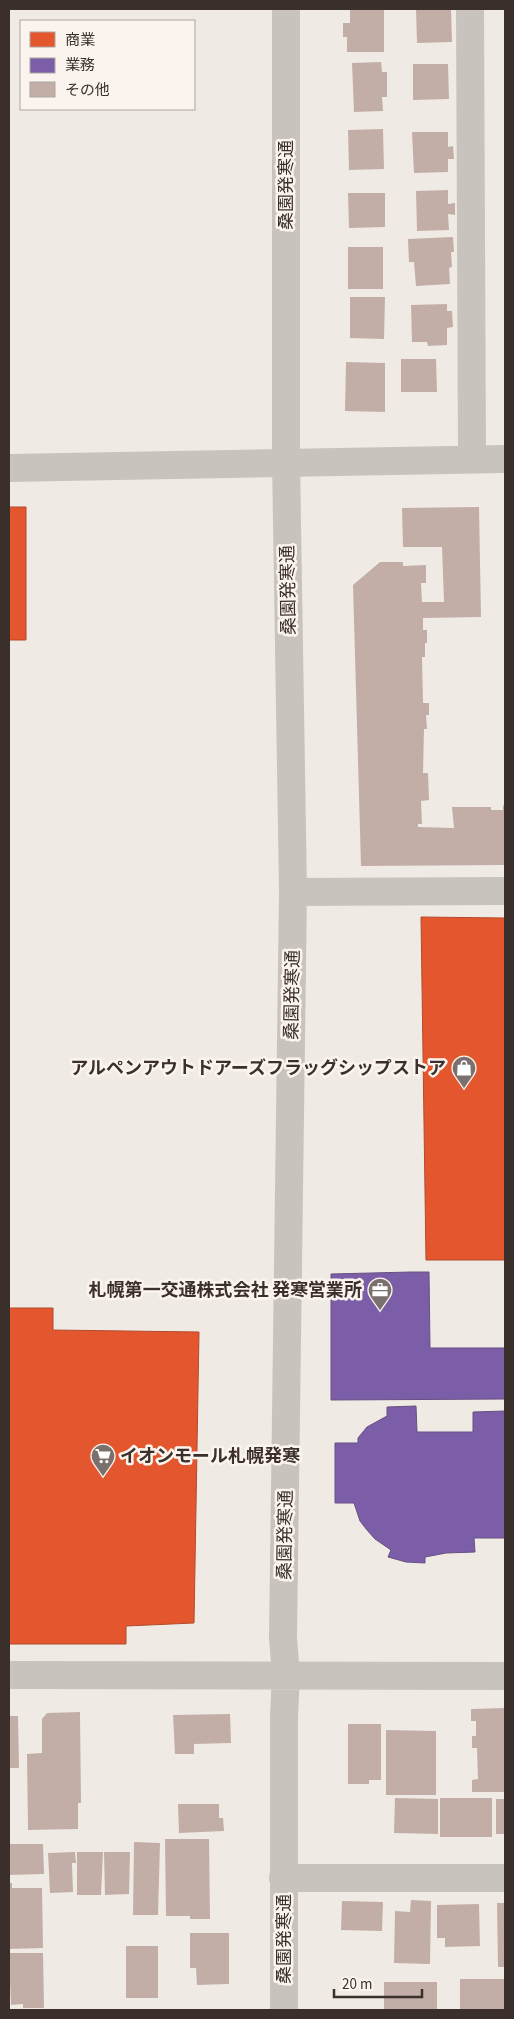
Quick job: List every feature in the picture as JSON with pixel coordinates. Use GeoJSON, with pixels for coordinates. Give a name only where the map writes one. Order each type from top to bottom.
{"type":"FeatureCollection","features":[{"type":"Feature","properties":{"kind":"street","name":"桑園発寒通"},"geometry":{"type":"LineString","coordinates":[[284,2010],[286,1674],[283,1638],[293,892],[286,461],[286,9]]}},
{"type":"Feature","properties":{"kind":"street"},"geometry":{"type":"LineString","coordinates":[[470,9],[472,458]]}},
{"type":"Feature","properties":{"kind":"street"},"geometry":{"type":"LineString","coordinates":[[9,468],[286,461],[505,459]]}},
{"type":"Feature","properties":{"kind":"street"},"geometry":{"type":"LineString","coordinates":[[293,892],[505,891]]}},
{"type":"Feature","properties":{"kind":"street"},"geometry":{"type":"LineString","coordinates":[[9,1675],[286,1674],[505,1676]]}},
{"type":"Feature","properties":{"kind":"street"},"geometry":{"type":"LineString","coordinates":[[284,1878],[505,1878]]}},
{"type":"Feature","properties":{"kind":"building: 商業"},"geometry":{"type":"Polygon","coordinates":[[[9,507],[26,507],[26,640],[9,640],[9,507]]]}},
{"type":"Feature","properties":{"kind":"building: 商業","name":"アルペンアウトドアーズフラッグシップストア"},"geometry":{"type":"Polygon","coordinates":[[[421,917],[505,918],[505,1260],[426,1260],[421,917]]]}},
{"type":"Feature","properties":{"kind":"building: 商業","name":"イオンモール札幌発寒"},"geometry":{"type":"Polygon","coordinates":[[[9,1308],[53,1308],[53,1330],[199,1332],[194,1623],[126,1626],[126,1644],[9,1644],[9,1308]]]}},
{"type":"Feature","properties":{"kind":"building: 業務","name":"札幌第一交通株式会社 発寒営業所"},"geometry":{"type":"Polygon","coordinates":[[[429,1272],[430,1348],[505,1348],[505,1399],[331,1400],[331,1274],[429,1272]]]}},
{"type":"Feature","properties":{"kind":"building: 業務"},"geometry":{"type":"Polygon","coordinates":[[[416,1406],[417,1432],[473,1432],[473,1412],[505,1411],[505,1538],[474,1538],[475,1552],[446,1553],[425,1557],[425,1563],[406,1562],[388,1557],[391,1550],[375,1539],[367,1530],[360,1521],[354,1503],[335,1503],[335,1443],[358,1443],[358,1438],[367,1427],[387,1416],[387,1407],[416,1406]]]}},
{"type":"Feature","properties":{"kind":"building: その他"},"geometry":{"type":"Polygon","coordinates":[[[350,9],[384,9],[384,52],[347,52],[347,37],[343,37],[343,23],[350,23],[350,9]]]}},
{"type":"Feature","properties":{"kind":"building: その他"},"geometry":{"type":"Polygon","coordinates":[[[416,9],[451,9],[452,42],[417,43],[416,9]]]}},
{"type":"Feature","properties":{"kind":"building: その他"},"geometry":{"type":"Polygon","coordinates":[[[381,62],[382,72],[387,72],[387,97],[382,97],[383,111],[354,112],[352,63],[381,62]]]}},
{"type":"Feature","properties":{"kind":"building: その他"},"geometry":{"type":"Polygon","coordinates":[[[413,64],[448,64],[449,99],[413,100],[413,64]]]}},
{"type":"Feature","properties":{"kind":"building: その他"},"geometry":{"type":"Polygon","coordinates":[[[383,129],[384,169],[349,170],[348,130],[383,129]]]}},
{"type":"Feature","properties":{"kind":"building: その他"},"geometry":{"type":"Polygon","coordinates":[[[412,132],[448,132],[448,147],[453,146],[454,159],[448,159],[448,172],[414,173],[412,132]]]}},
{"type":"Feature","properties":{"kind":"building: その他"},"geometry":{"type":"Polygon","coordinates":[[[448,190],[448,204],[455,203],[455,215],[448,214],[449,230],[417,231],[416,191],[448,190]]]}},
{"type":"Feature","properties":{"kind":"building: その他"},"geometry":{"type":"Polygon","coordinates":[[[348,193],[385,193],[385,227],[349,228],[348,193]]]}},
{"type":"Feature","properties":{"kind":"building: その他"},"geometry":{"type":"Polygon","coordinates":[[[453,237],[454,252],[451,252],[452,267],[449,268],[450,284],[416,286],[414,262],[409,262],[408,239],[453,237]]]}},
{"type":"Feature","properties":{"kind":"building: その他"},"geometry":{"type":"Polygon","coordinates":[[[348,247],[383,247],[383,289],[348,289],[348,247]]]}},
{"type":"Feature","properties":{"kind":"building: その他"},"geometry":{"type":"Polygon","coordinates":[[[350,297],[385,297],[384,339],[350,338],[350,297]]]}},
{"type":"Feature","properties":{"kind":"building: その他"},"geometry":{"type":"Polygon","coordinates":[[[447,304],[447,311],[452,311],[453,327],[447,328],[447,345],[428,346],[427,342],[412,342],[411,305],[447,304]]]}},
{"type":"Feature","properties":{"kind":"building: その他"},"geometry":{"type":"Polygon","coordinates":[[[401,359],[436,359],[437,392],[401,392],[401,359]]]}},
{"type":"Feature","properties":{"kind":"building: その他"},"geometry":{"type":"Polygon","coordinates":[[[346,362],[385,363],[385,412],[345,411],[346,362]]]}},
{"type":"Feature","properties":{"kind":"building: その他"},"geometry":{"type":"Polygon","coordinates":[[[479,507],[481,617],[423,618],[423,630],[427,630],[427,643],[425,643],[425,657],[422,657],[423,703],[429,703],[429,715],[426,715],[427,729],[424,729],[423,773],[428,773],[429,800],[421,801],[422,824],[418,824],[418,827],[454,828],[452,807],[491,807],[491,810],[503,810],[503,805],[505,806],[505,865],[361,866],[353,585],[380,562],[403,562],[403,566],[426,565],[426,583],[421,583],[422,602],[444,602],[442,547],[403,547],[402,508],[479,507]]]}},
{"type":"Feature","properties":{"kind":"building: その他"},"geometry":{"type":"Polygon","coordinates":[[[505,1708],[505,1792],[472,1792],[472,1780],[478,1779],[477,1748],[472,1748],[472,1736],[476,1736],[476,1721],[471,1721],[471,1709],[505,1708]]]}},
{"type":"Feature","properties":{"kind":"building: その他"},"geometry":{"type":"Polygon","coordinates":[[[80,1712],[81,1803],[78,1803],[78,1829],[28,1830],[27,1754],[42,1753],[42,1719],[47,1713],[80,1712]]]}},
{"type":"Feature","properties":{"kind":"building: その他"},"geometry":{"type":"Polygon","coordinates":[[[230,1714],[231,1743],[194,1744],[194,1754],[175,1754],[173,1715],[230,1714]]]}},
{"type":"Feature","properties":{"kind":"building: その他"},"geometry":{"type":"Polygon","coordinates":[[[9,1716],[18,1716],[19,1768],[9,1768],[9,1716]]]}},
{"type":"Feature","properties":{"kind":"building: その他"},"geometry":{"type":"Polygon","coordinates":[[[348,1724],[381,1724],[381,1780],[369,1780],[369,1784],[348,1784],[348,1724]]]}},
{"type":"Feature","properties":{"kind":"building: その他"},"geometry":{"type":"Polygon","coordinates":[[[386,1730],[436,1731],[436,1795],[386,1795],[386,1730]]]}},
{"type":"Feature","properties":{"kind":"building: その他"},"geometry":{"type":"Polygon","coordinates":[[[395,1798],[438,1799],[438,1834],[394,1833],[395,1798]]]}},
{"type":"Feature","properties":{"kind":"building: その他"},"geometry":{"type":"Polygon","coordinates":[[[440,1798],[492,1798],[492,1837],[440,1837],[440,1798]]]}},
{"type":"Feature","properties":{"kind":"building: その他"},"geometry":{"type":"Polygon","coordinates":[[[496,1799],[505,1799],[505,1834],[496,1834],[496,1799]]]}},
{"type":"Feature","properties":{"kind":"building: その他"},"geometry":{"type":"Polygon","coordinates":[[[178,1804],[219,1804],[219,1818],[223,1818],[224,1831],[179,1833],[178,1804]]]}},
{"type":"Feature","properties":{"kind":"building: その他"},"geometry":{"type":"Polygon","coordinates":[[[165,1839],[209,1839],[210,1919],[190,1919],[190,1916],[166,1916],[165,1839]]]}},
{"type":"Feature","properties":{"kind":"building: その他"},"geometry":{"type":"Polygon","coordinates":[[[134,1842],[160,1843],[158,1915],[133,1915],[134,1842]]]}},
{"type":"Feature","properties":{"kind":"building: その他"},"geometry":{"type":"Polygon","coordinates":[[[9,1844],[43,1844],[44,1874],[9,1875],[9,1844]]]}},
{"type":"Feature","properties":{"kind":"building: その他"},"geometry":{"type":"Polygon","coordinates":[[[75,1852],[76,1863],[72,1863],[73,1892],[50,1893],[48,1853],[75,1852]]]}},
{"type":"Feature","properties":{"kind":"building: その他"},"geometry":{"type":"Polygon","coordinates":[[[77,1852],[103,1852],[101,1895],[77,1895],[77,1852]]]}},
{"type":"Feature","properties":{"kind":"building: その他"},"geometry":{"type":"Polygon","coordinates":[[[104,1852],[130,1852],[129,1894],[105,1895],[104,1852]]]}},
{"type":"Feature","properties":{"kind":"building: その他"},"geometry":{"type":"Polygon","coordinates":[[[9,1883],[12,1883],[12,1888],[42,1888],[43,1948],[9,1949],[9,1883]]]}},
{"type":"Feature","properties":{"kind":"building: その他"},"geometry":{"type":"Polygon","coordinates":[[[411,1900],[431,1901],[430,1964],[394,1963],[395,1911],[410,1912],[411,1900]]]}},
{"type":"Feature","properties":{"kind":"building: その他"},"geometry":{"type":"Polygon","coordinates":[[[342,1901],[383,1902],[382,1931],[341,1930],[342,1901]]]}},
{"type":"Feature","properties":{"kind":"building: その他"},"geometry":{"type":"Polygon","coordinates":[[[497,1903],[505,1903],[505,1967],[498,1967],[497,1903]]]}},
{"type":"Feature","properties":{"kind":"building: その他"},"geometry":{"type":"Polygon","coordinates":[[[479,1904],[480,1946],[445,1947],[445,1938],[437,1938],[437,1905],[479,1904]]]}},
{"type":"Feature","properties":{"kind":"building: その他"},"geometry":{"type":"Polygon","coordinates":[[[190,1933],[229,1933],[229,1984],[197,1985],[196,1968],[190,1968],[190,1933]]]}},
{"type":"Feature","properties":{"kind":"building: その他"},"geometry":{"type":"Polygon","coordinates":[[[126,1946],[158,1946],[158,1998],[126,1998],[126,1946]]]}},
{"type":"Feature","properties":{"kind":"building: その他"},"geometry":{"type":"Polygon","coordinates":[[[9,1953],[43,1953],[44,2008],[23,2008],[23,2004],[11,2005],[9,1953]]]}},
{"type":"Feature","properties":{"kind":"building: その他"},"geometry":{"type":"Polygon","coordinates":[[[460,1979],[505,1979],[505,2010],[460,2010],[460,1979]]]}},
{"type":"Feature","properties":{"kind":"building: その他"},"geometry":{"type":"Polygon","coordinates":[[[384,1982],[437,1982],[437,2010],[384,2010],[384,1982]]]}},
{"type":"Feature","properties":{"kind":"place","name":"アルペンアウトドアーズフラッグシップストア"},"geometry":{"type":"Point","coordinates":[464,1089]}},
{"type":"Feature","properties":{"kind":"place","name":"札幌第一交通株式会社 発寒営業所"},"geometry":{"type":"Point","coordinates":[380,1311]}},
{"type":"Feature","properties":{"kind":"place","name":"イオンモール札幌発寒"},"geometry":{"type":"Point","coordinates":[103,1477]}}]}
